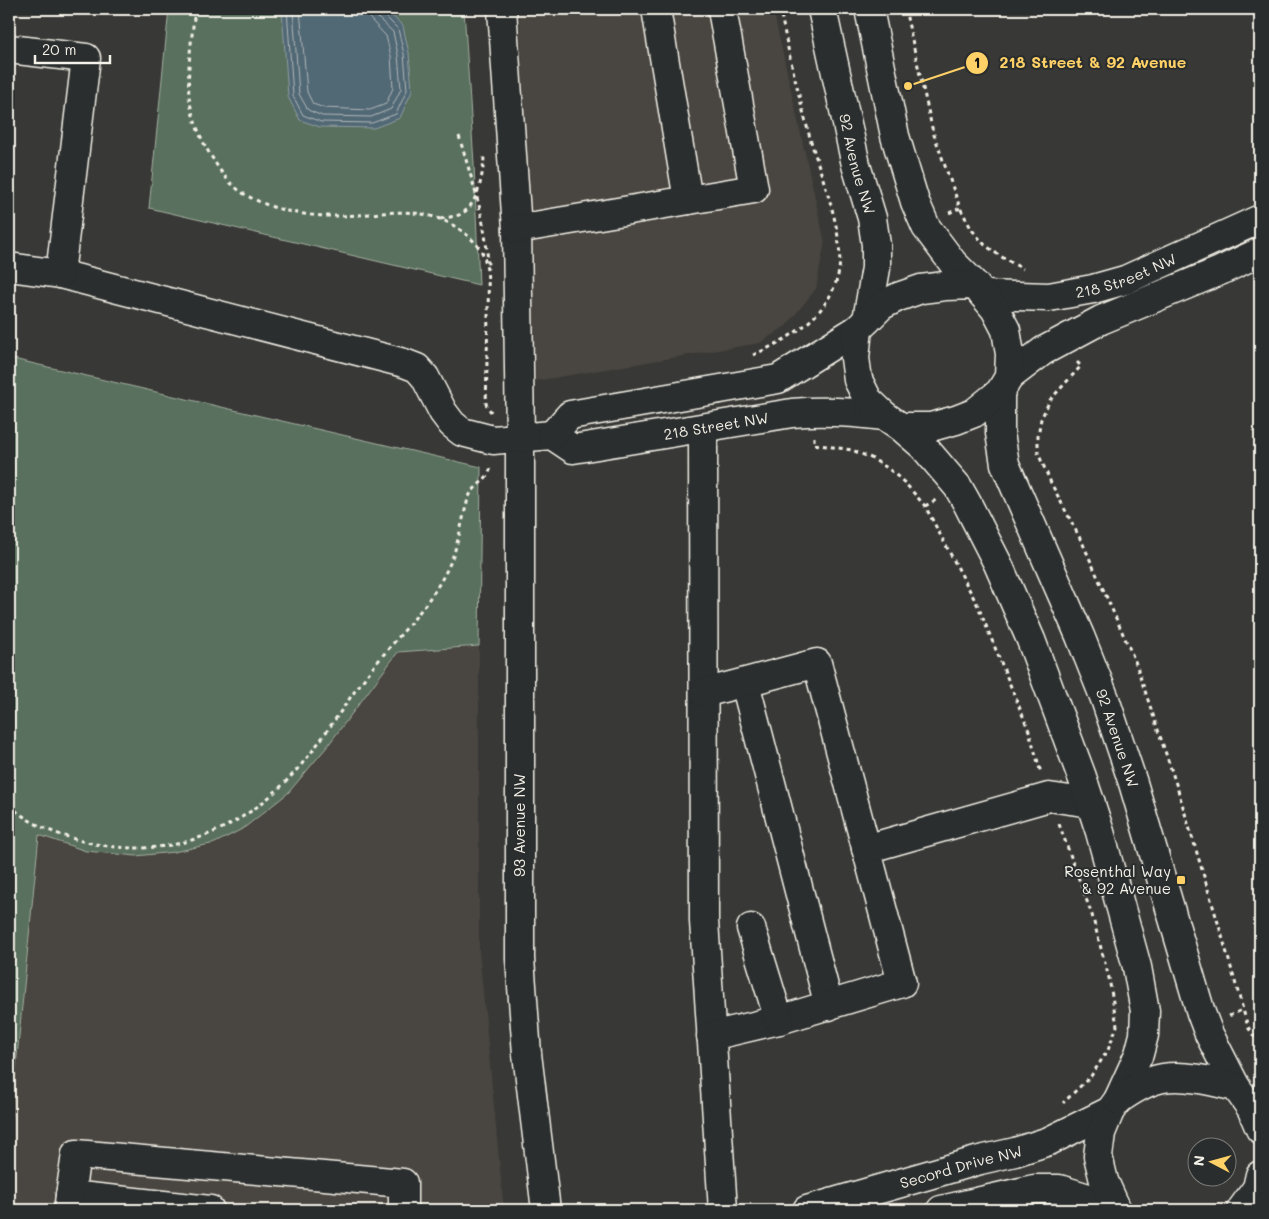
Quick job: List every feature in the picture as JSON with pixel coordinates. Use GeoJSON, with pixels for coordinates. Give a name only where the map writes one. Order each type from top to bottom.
{"type":"FeatureCollection","features":[{"type":"Feature","properties":{"kind":"main road","name":"93 Avenue NW"},"geometry":{"type":"LineString","coordinates":[[502,9],[517,229],[520,437],[520,959],[527,1054],[546,1210]]}},
{"type":"Feature","properties":{"kind":"main road"},"geometry":{"type":"LineString","coordinates":[[656,9],[688,200]]}},
{"type":"Feature","properties":{"kind":"main road"},"geometry":{"type":"LineString","coordinates":[[517,229],[754,189],[722,9]]}},
{"type":"Feature","properties":{"kind":"main road","name":"92 Avenue NW"},"geometry":{"type":"LineString","coordinates":[[822,9],[856,165],[872,218],[876,245],[876,268],[855,358],[858,380],[868,400],[923,446],[958,487],[998,564],[1031,640],[1091,803],[1137,966],[1145,1010],[1144,1035],[1139,1054],[1101,1133],[1098,1156],[1104,1181],[1116,1208]]}},
{"type":"Feature","properties":{"kind":"main road","name":"92 Avenue NW"},"geometry":{"type":"LineString","coordinates":[[869,9],[895,136],[915,202],[926,227],[953,263],[995,309],[1006,330],[1010,354],[1000,433],[1005,464],[1080,636],[1105,699],[1133,784],[1201,1013],[1209,1034],[1247,1092],[1260,1129]]}},
{"type":"Feature","properties":{"kind":"main road"},"geometry":{"type":"LineString","coordinates":[[9,50],[86,58],[60,274]]}},
{"type":"Feature","properties":{"kind":"main road","name":"218 Street NW"},"geometry":{"type":"LineString","coordinates":[[979,290],[1049,297],[1093,289],[1125,280],[1260,219]]}},
{"type":"Feature","properties":{"kind":"main road","name":"218 Street NW"},"geometry":{"type":"LineString","coordinates":[[1005,385],[1043,351],[1102,320],[1220,271],[1260,252]]}},
{"type":"Feature","properties":{"kind":"main road"},"geometry":{"type":"LineString","coordinates":[[9,267],[60,274],[404,363],[417,368],[425,377],[443,412],[452,424],[462,432],[493,440],[552,435],[570,415],[778,379],[862,325],[881,306],[898,297],[921,289],[945,286],[979,290]]}},
{"type":"Feature","properties":{"kind":"main road"},"geometry":{"type":"LineString","coordinates":[[893,422],[931,427],[956,420],[974,413],[1005,385]]}},
{"type":"Feature","properties":{"kind":"main road","name":"218 Street NW"},"geometry":{"type":"LineString","coordinates":[[552,435],[573,449],[815,410],[842,411],[893,422]]}},
{"type":"Feature","properties":{"kind":"main road"},"geometry":{"type":"LineString","coordinates":[[703,428],[704,921],[723,1210]]}},
{"type":"Feature","properties":{"kind":"main road"},"geometry":{"type":"LineString","coordinates":[[704,693],[817,663],[902,983],[779,1020],[711,1036]]}},
{"type":"Feature","properties":{"kind":"main road"},"geometry":{"type":"LineString","coordinates":[[745,683],[829,1006]]}},
{"type":"Feature","properties":{"kind":"main road"},"geometry":{"type":"LineString","coordinates":[[866,849],[1049,798],[1091,803]]}},
{"type":"Feature","properties":{"kind":"main road"},"geometry":{"type":"LineString","coordinates":[[751,928],[779,1020]]}},
{"type":"Feature","properties":{"kind":"main road"},"geometry":{"type":"LineString","coordinates":[[1114,1105],[1138,1086],[1164,1078],[1210,1081],[1247,1092]]}},
{"type":"Feature","properties":{"kind":"main road","name":"Secord Drive NW"},"geometry":{"type":"LineString","coordinates":[[807,1210],[1040,1144],[1114,1105]]}},
{"type":"Feature","properties":{"kind":"main road"},"geometry":{"type":"LineString","coordinates":[[210,1210],[69,1202],[76,1154],[403,1183],[403,1210]]}},
{"type":"Feature","properties":{"kind":"main road"},"geometry":{"type":"LineString","coordinates":[[940,1210],[1034,1189],[1059,1189],[1116,1208]]}},
{"type":"Feature","properties":{"kind":"path"},"geometry":{"type":"LineString","coordinates":[[195,9],[189,74],[190,96],[195,121],[206,149],[221,173],[245,195],[272,207],[299,213],[330,216],[411,211],[441,219],[460,230],[475,243],[484,255],[488,277]]}},
{"type":"Feature","properties":{"kind":"path"},"geometry":{"type":"LineString","coordinates":[[780,9],[810,138],[838,234],[839,262],[837,280],[832,293],[819,312],[789,337]]}},
{"type":"Feature","properties":{"kind":"path"},"geometry":{"type":"LineString","coordinates":[[905,9],[934,132],[960,208],[972,230],[985,245],[1000,256],[1027,270]]}},
{"type":"Feature","properties":{"kind":"path"},"geometry":{"type":"LineString","coordinates":[[459,136],[476,193],[487,243],[486,404],[495,416]]}},
{"type":"Feature","properties":{"kind":"path"},"geometry":{"type":"LineString","coordinates":[[441,219],[464,212],[482,181],[484,155]]}},
{"type":"Feature","properties":{"kind":"path"},"geometry":{"type":"LineString","coordinates":[[1076,361],[1081,366],[1050,400],[1041,419],[1038,435],[1038,453],[1083,544],[1135,661],[1180,796],[1242,1010],[1248,1027],[1260,1046]]}},
{"type":"Feature","properties":{"kind":"path"},"geometry":{"type":"LineString","coordinates":[[815,430],[814,444],[852,450],[870,458],[889,469],[906,484],[925,506],[978,606],[1029,731],[1049,798],[1092,915],[1109,978],[1116,1026],[1108,1050],[1091,1076],[1061,1106]]}},
{"type":"Feature","properties":{"kind":"path"},"geometry":{"type":"LineString","coordinates":[[9,805],[18,814],[34,823],[82,842],[139,849],[166,846],[211,834],[250,812],[306,759],[365,677],[427,603],[450,562],[458,541],[469,496],[490,473]]}},
{"type":"Feature","properties":{"kind":"path"},"geometry":{"type":"LineString","coordinates":[[1223,1018],[1242,1010]]}},
{"type":"Feature","properties":{"kind":"shaded area"},"geometry":{"type":"Polygon","coordinates":[[[519,9],[773,9],[825,242],[816,289],[786,326],[760,343],[536,381],[519,9]]]}},
{"type":"Feature","properties":{"kind":"shaded area"},"geometry":{"type":"Polygon","coordinates":[[[479,646],[479,949],[504,1210],[9,1210],[9,1137],[39,835],[86,851],[136,856],[174,852],[215,843],[326,748],[398,652],[479,646]]]}},
{"type":"Feature","properties":{"kind":"green space"},"geometry":{"type":"Polygon","coordinates":[[[169,9],[464,9],[474,164],[479,285],[149,208],[169,9]]]}},
{"type":"Feature","properties":{"kind":"green space"},"geometry":{"type":"Polygon","coordinates":[[[9,358],[481,467],[479,646],[398,652],[326,748],[288,793],[244,828],[215,843],[174,852],[136,856],[86,851],[39,835],[9,1137],[9,358]]]}},
{"type":"Feature","properties":{"kind":"water"},"geometry":{"type":"Polygon","coordinates":[[[282,9],[385,9],[403,26],[409,53],[412,91],[400,118],[374,128],[320,127],[300,120],[288,97],[282,9]]]}},
{"type":"Feature","properties":{"kind":"place","name":"218 Street & 92 Avenue"},"geometry":{"type":"Point","coordinates":[908,86]}},
{"type":"Feature","properties":{"kind":"place","name":"Rosenthal Way & 92 Avenue"},"geometry":{"type":"Point","coordinates":[1181,880]}}]}
